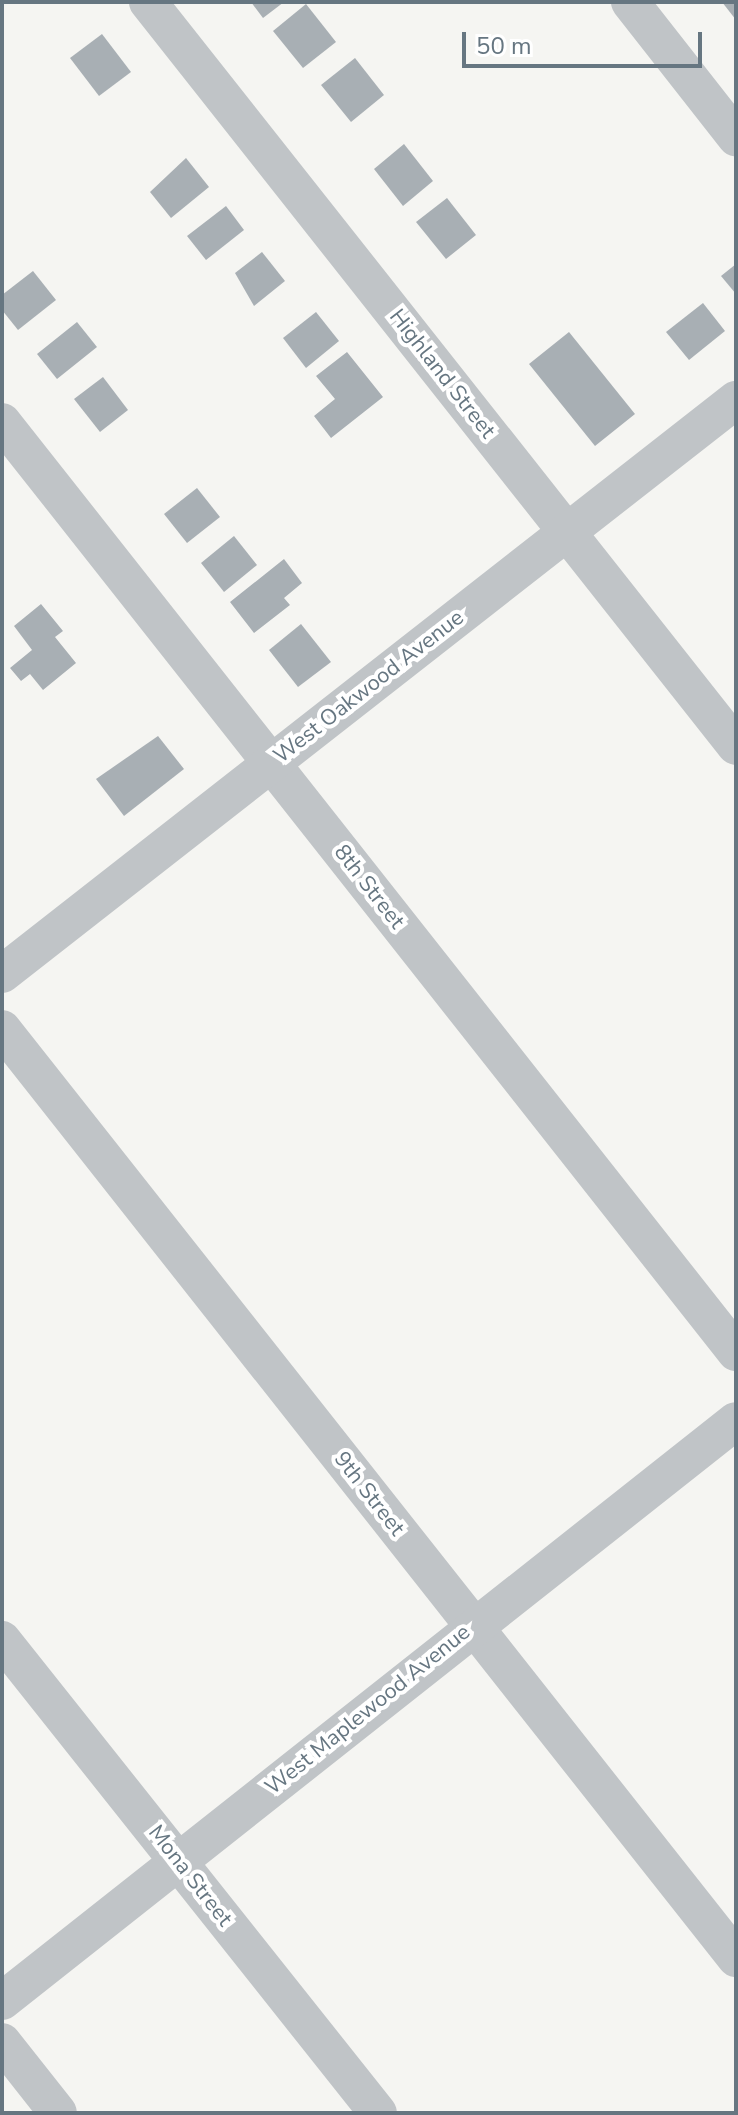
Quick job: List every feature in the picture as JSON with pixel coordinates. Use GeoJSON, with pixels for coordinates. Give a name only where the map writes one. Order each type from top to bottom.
{"type":"FeatureCollection","features":[{"type":"Feature","properties":{"kind":"street","name":"Highland Street"},"geometry":{"type":"LineString","coordinates":[[148,2],[736,746]]}},
{"type":"Feature","properties":{"kind":"street"},"geometry":{"type":"LineString","coordinates":[[630,2],[736,137]]}},
{"type":"Feature","properties":{"kind":"street","name":"West Oakwood Avenue"},"geometry":{"type":"LineString","coordinates":[[2,974],[736,400]]}},
{"type":"Feature","properties":{"kind":"street","name":"8th Street"},"geometry":{"type":"LineString","coordinates":[[2,422],[736,1352]]}},
{"type":"Feature","properties":{"kind":"street","name":"9th Street"},"geometry":{"type":"LineString","coordinates":[[2,1029],[736,1958]]}},
{"type":"Feature","properties":{"kind":"street","name":"West Maplewood Avenue"},"geometry":{"type":"LineString","coordinates":[[2,2001],[179,1863],[473,1625],[736,1421]]}},
{"type":"Feature","properties":{"kind":"street","name":"Mona Street"},"geometry":{"type":"LineString","coordinates":[[2,1640],[378,2113]]}},
{"type":"Feature","properties":{"kind":"street"},"geometry":{"type":"LineString","coordinates":[[2,2042],[58,2113]]}},
{"type":"Feature","properties":{"kind":"building"},"geometry":{"type":"Polygon","coordinates":[[[251,2],[284,2],[263,18],[251,2]]]}},
{"type":"Feature","properties":{"kind":"building"},"geometry":{"type":"Polygon","coordinates":[[[722,2],[736,2],[736,20],[722,2]]]}},
{"type":"Feature","properties":{"kind":"building"},"geometry":{"type":"Polygon","coordinates":[[[306,4],[336,42],[303,68],[273,31],[306,4]]]}},
{"type":"Feature","properties":{"kind":"building"},"geometry":{"type":"Polygon","coordinates":[[[102,34],[131,72],[99,96],[70,58],[102,34]]]}},
{"type":"Feature","properties":{"kind":"building"},"geometry":{"type":"Polygon","coordinates":[[[355,58],[384,95],[351,122],[321,85],[355,58]]]}},
{"type":"Feature","properties":{"kind":"building"},"geometry":{"type":"Polygon","coordinates":[[[404,144],[433,181],[403,206],[374,169],[404,144]]]}},
{"type":"Feature","properties":{"kind":"building"},"geometry":{"type":"Polygon","coordinates":[[[186,158],[209,187],[171,218],[150,192],[186,158]]]}},
{"type":"Feature","properties":{"kind":"building"},"geometry":{"type":"Polygon","coordinates":[[[447,198],[476,235],[446,259],[416,222],[447,198]]]}},
{"type":"Feature","properties":{"kind":"building"},"geometry":{"type":"Polygon","coordinates":[[[226,206],[244,230],[206,260],[187,236],[226,206]]]}},
{"type":"Feature","properties":{"kind":"building"},"geometry":{"type":"Polygon","coordinates":[[[262,252],[285,281],[254,306],[235,273],[262,252]]]}},
{"type":"Feature","properties":{"kind":"building"},"geometry":{"type":"Polygon","coordinates":[[[736,264],[736,294],[721,276],[736,264]]]}},
{"type":"Feature","properties":{"kind":"building"},"geometry":{"type":"Polygon","coordinates":[[[33,271],[56,300],[18,330],[2,310],[2,295],[33,271]]]}},
{"type":"Feature","properties":{"kind":"building"},"geometry":{"type":"Polygon","coordinates":[[[703,303],[725,331],[689,360],[666,332],[703,303]]]}},
{"type":"Feature","properties":{"kind":"building"},"geometry":{"type":"Polygon","coordinates":[[[316,312],[339,341],[306,368],[283,338],[316,312]]]}},
{"type":"Feature","properties":{"kind":"building"},"geometry":{"type":"Polygon","coordinates":[[[77,322],[97,347],[57,379],[37,354],[77,322]]]}},
{"type":"Feature","properties":{"kind":"building"},"geometry":{"type":"Polygon","coordinates":[[[569,332],[635,414],[595,446],[529,364],[569,332]]]}},
{"type":"Feature","properties":{"kind":"building"},"geometry":{"type":"Polygon","coordinates":[[[347,352],[383,397],[331,438],[314,416],[335,399],[316,376],[347,352]]]}},
{"type":"Feature","properties":{"kind":"building"},"geometry":{"type":"Polygon","coordinates":[[[103,377],[128,410],[100,432],[74,399],[103,377]]]}},
{"type":"Feature","properties":{"kind":"building"},"geometry":{"type":"Polygon","coordinates":[[[197,488],[220,517],[187,543],[164,514],[197,488]]]}},
{"type":"Feature","properties":{"kind":"building"},"geometry":{"type":"Polygon","coordinates":[[[234,536],[257,565],[224,592],[201,563],[234,536]]]}},
{"type":"Feature","properties":{"kind":"building"},"geometry":{"type":"Polygon","coordinates":[[[284,559],[302,583],[284,598],[290,605],[254,633],[230,602],[284,559]]]}},
{"type":"Feature","properties":{"kind":"building"},"geometry":{"type":"Polygon","coordinates":[[[41,604],[63,631],[55,637],[76,663],[43,690],[30,674],[21,681],[10,668],[32,650],[14,626],[41,604]]]}},
{"type":"Feature","properties":{"kind":"building"},"geometry":{"type":"Polygon","coordinates":[[[301,624],[331,662],[298,687],[269,650],[301,624]]]}},
{"type":"Feature","properties":{"kind":"building"},"geometry":{"type":"Polygon","coordinates":[[[158,736],[184,769],[124,816],[96,779],[158,736]]]}}]}
